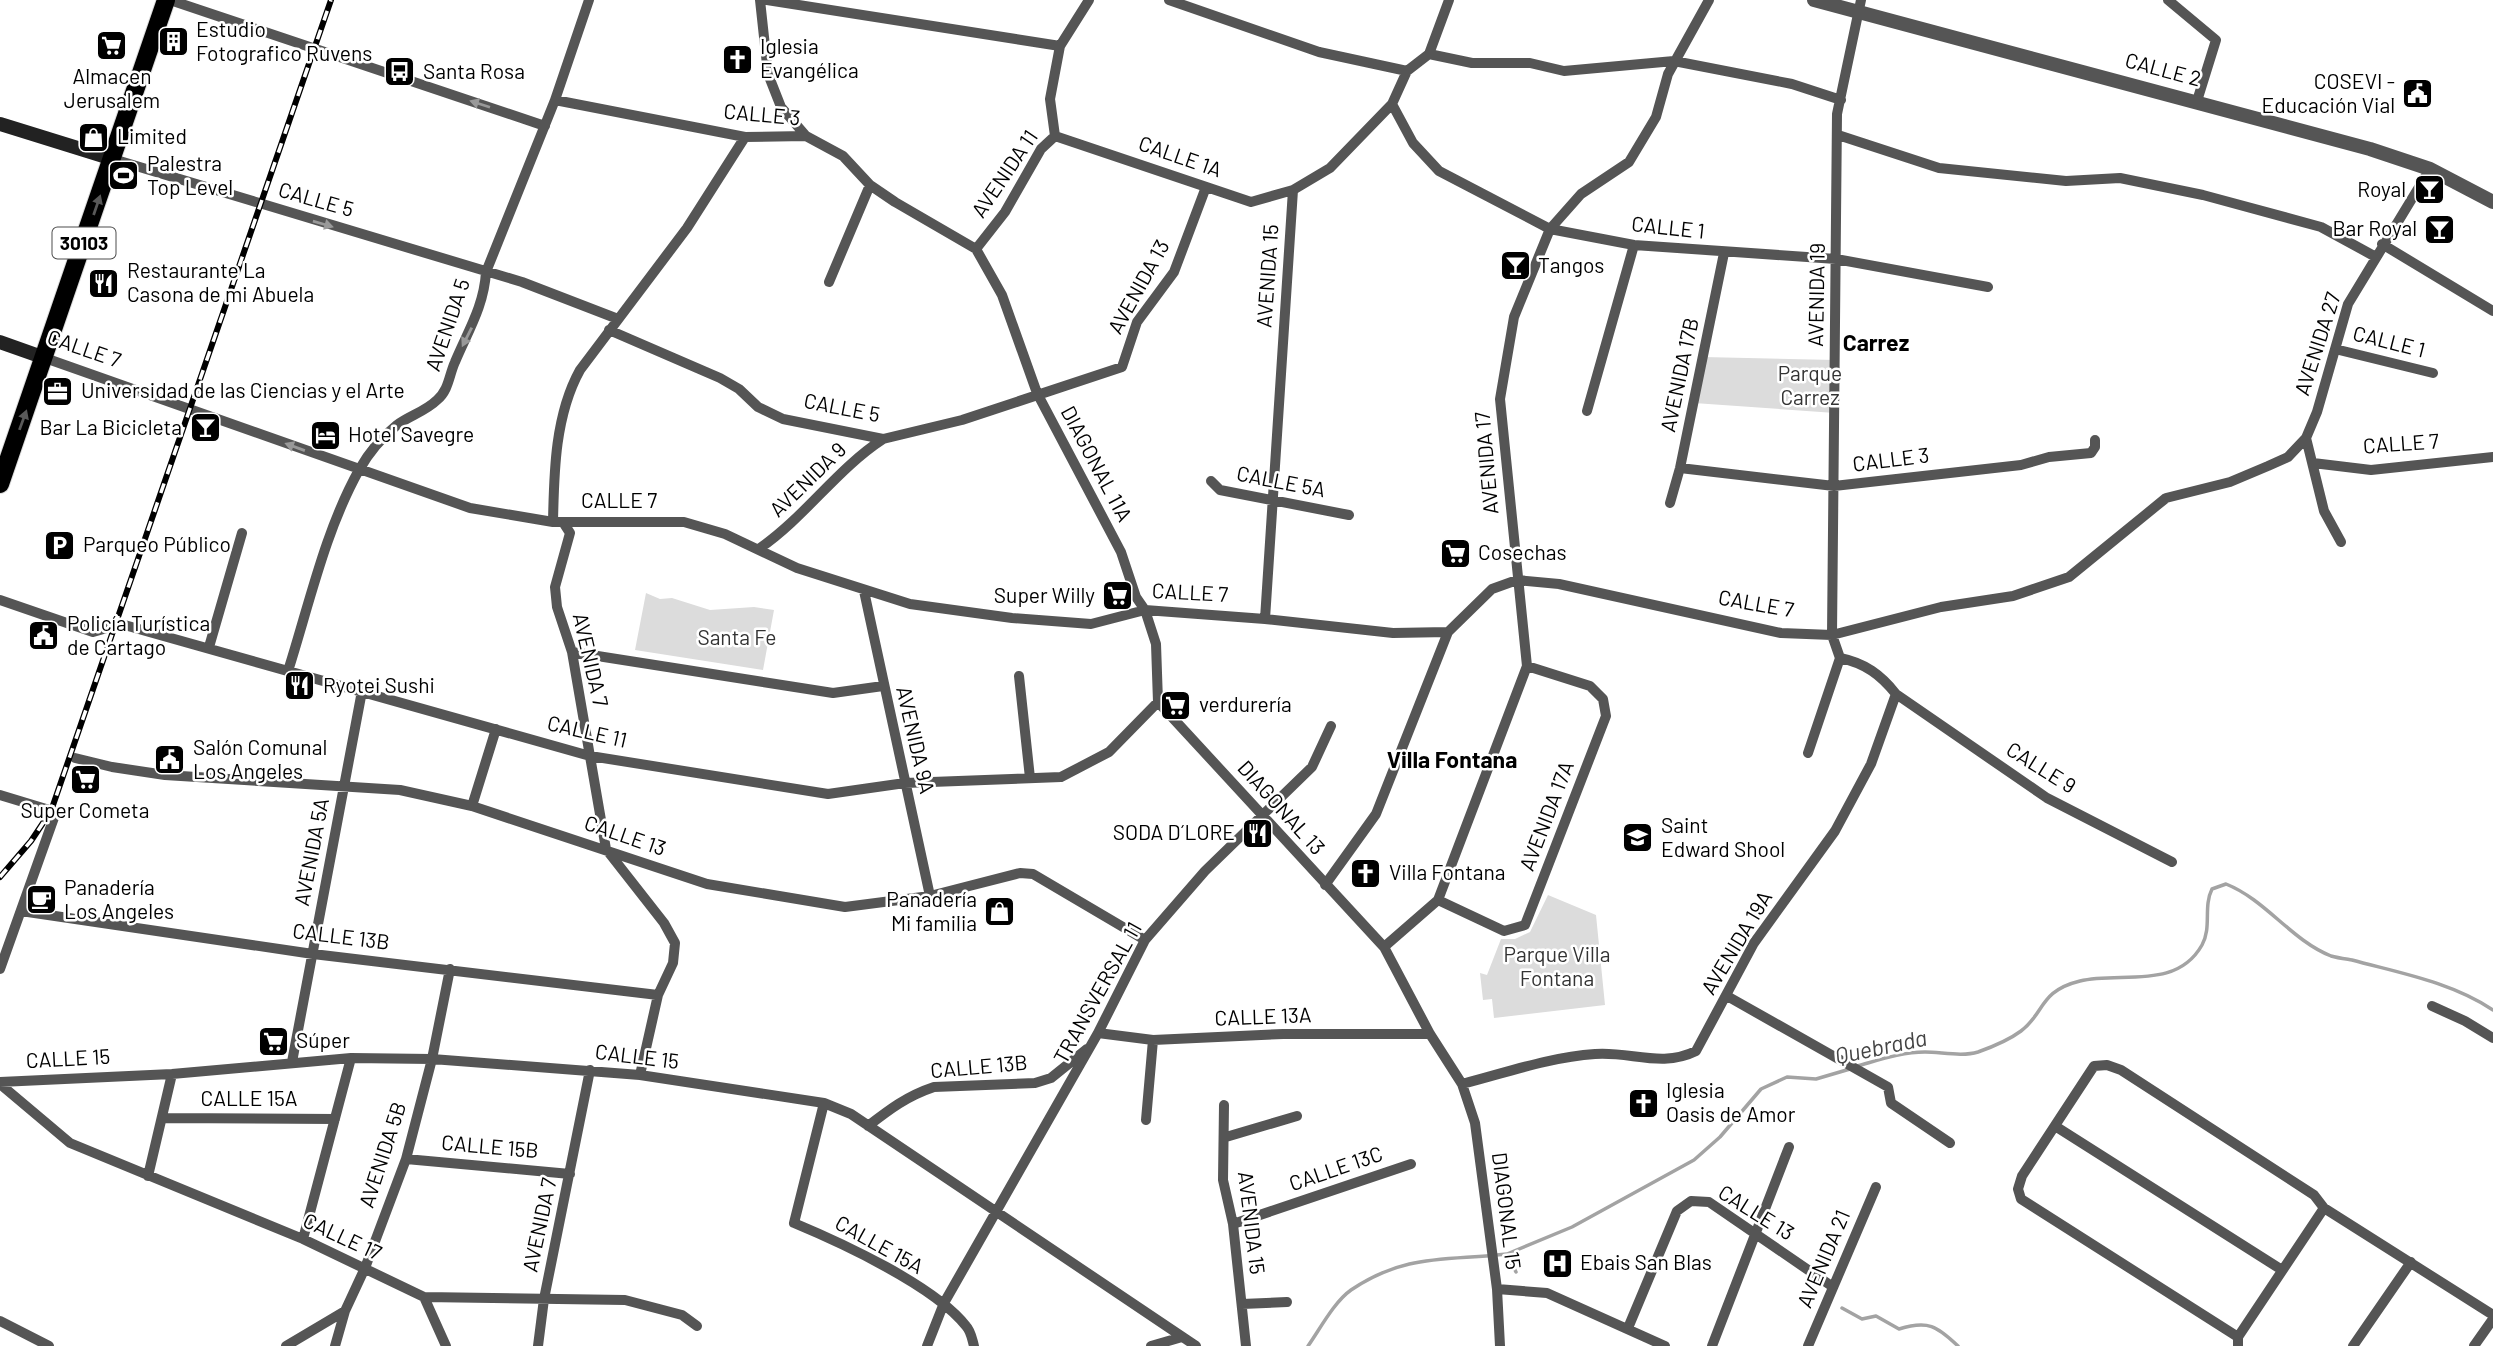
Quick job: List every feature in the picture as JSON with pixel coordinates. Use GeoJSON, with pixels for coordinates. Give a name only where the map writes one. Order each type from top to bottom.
{"type":"FeatureCollection","features":[{"type":"Feature","properties":{"kind":"main road","name":"30103"},"geometry":{"type":"LineString","coordinates":[[0,484],[168,0]]}},
{"type":"Feature","properties":{"kind":"main road","name":"CALLE 5"},"geometry":{"type":"LineString","coordinates":[[0,124],[113,159]]}},
{"type":"Feature","properties":{"kind":"main road","name":"CALLE 7"},"geometry":{"type":"LineString","coordinates":[[0,342],[45,358]]}},
{"type":"Feature","properties":{"kind":"street"},"geometry":{"type":"LineString","coordinates":[[168,0],[545,126]]}},
{"type":"Feature","properties":{"kind":"street","name":"AVENIDA 5"},"geometry":{"type":"LineString","coordinates":[[288,671],[331,536],[359,470],[379,442],[397,425],[438,400],[446,389],[454,363],[472,328],[485,291],[486,272],[555,100],[589,0]]}},
{"type":"Feature","properties":{"kind":"street"},"geometry":{"type":"LineString","coordinates":[[760,0],[768,74],[780,107],[806,136]]}},
{"type":"Feature","properties":{"kind":"street"},"geometry":{"type":"LineString","coordinates":[[767,0],[1060,46]]}},
{"type":"Feature","properties":{"kind":"street","name":"AVENIDA 11"},"geometry":{"type":"LineString","coordinates":[[976,249],[1005,212],[1041,149],[1055,136],[1050,99],[1060,46],[1089,0]]}},
{"type":"Feature","properties":{"kind":"street"},"geometry":{"type":"LineString","coordinates":[[1169,0],[1319,52],[1407,71]]}},
{"type":"Feature","properties":{"kind":"street"},"geometry":{"type":"LineString","coordinates":[[1293,190],[1330,168],[1392,104],[1407,71],[1429,54],[1449,0]]}},
{"type":"Feature","properties":{"kind":"street","name":"AVENIDA 17"},"geometry":{"type":"LineString","coordinates":[[1384,947],[1438,900],[1527,666],[1500,399],[1514,317],[1550,229],[1581,194],[1629,162],[1656,117],[1674,61],[1709,0]]}},
{"type":"Feature","properties":{"kind":"street","name":"CALLE 2"},"geometry":{"type":"LineString","coordinates":[[1814,0],[1860,5],[2370,149],[2430,169],[2493,202]]}},
{"type":"Feature","properties":{"kind":"street"},"geometry":{"type":"LineString","coordinates":[[2168,0],[2216,40],[2197,101]]}},
{"type":"Feature","properties":{"kind":"street","name":"AVENIDA 19"},"geometry":{"type":"LineString","coordinates":[[1840,658],[1832,635],[1838,135],[1840,100],[1860,5]]}},
{"type":"Feature","properties":{"kind":"street"},"geometry":{"type":"LineString","coordinates":[[1429,54],[1472,64],[1531,63],[1563,71],[1674,61],[1792,84],[1840,100]]}},
{"type":"Feature","properties":{"kind":"street","name":"CALLE 3"},"geometry":{"type":"LineString","coordinates":[[555,100],[745,137],[806,136],[843,156],[870,186],[976,249]]}},
{"type":"Feature","properties":{"kind":"street","name":"CALLE 1"},"geometry":{"type":"LineString","coordinates":[[1392,104],[1413,143],[1438,172],[1550,229],[1634,245],[1724,253],[1836,258],[1989,287]]}},
{"type":"Feature","properties":{"kind":"street"},"geometry":{"type":"LineString","coordinates":[[1838,135],[1939,168],[2067,181],[2120,178],[2203,195],[2321,227],[2374,256]]}},
{"type":"Feature","properties":{"kind":"street","name":"CALLE 1A"},"geometry":{"type":"LineString","coordinates":[[1055,136],[1251,202],[1293,190]]}},
{"type":"Feature","properties":{"kind":"street","name":"AVENIDA 7"},"geometry":{"type":"LineString","coordinates":[[640,1075],[658,995],[673,963],[675,943],[664,923],[606,849],[572,652],[557,607],[555,587],[570,533],[558,522],[555,465],[569,389],[687,228],[745,137]]}},
{"type":"Feature","properties":{"kind":"street","name":"CALLE 5"},"geometry":{"type":"LineString","coordinates":[[113,159],[569,298],[618,319]]}},
{"type":"Feature","properties":{"kind":"street","name":"AVENIDA 27"},"geometry":{"type":"LineString","coordinates":[[2306,438],[2317,412],[2348,304],[2374,256],[2430,169]]}},
{"type":"Feature","properties":{"kind":"street"},"geometry":{"type":"LineString","coordinates":[[828,282],[870,186]]}},
{"type":"Feature","properties":{"kind":"street","name":"AVENIDA 13"},"geometry":{"type":"LineString","coordinates":[[1122,368],[1137,322],[1174,272],[1206,187]]}},
{"type":"Feature","properties":{"kind":"street","name":"AVENIDA 15"},"geometry":{"type":"LineString","coordinates":[[1265,619],[1293,190]]}},
{"type":"Feature","properties":{"kind":"street"},"geometry":{"type":"LineString","coordinates":[[2382,244],[2493,311]]}},
{"type":"Feature","properties":{"kind":"street"},"geometry":{"type":"LineString","coordinates":[[1587,411],[1634,245]]}},
{"type":"Feature","properties":{"kind":"street","name":"DIAGONAL 11A"},"geometry":{"type":"LineString","coordinates":[[976,249],[1002,295],[1037,393],[1121,552],[1156,644],[1158,702]]}},
{"type":"Feature","properties":{"kind":"street","name":"AVENIDA 17B"},"geometry":{"type":"LineString","coordinates":[[1670,503],[1680,468],[1724,253]]}},
{"type":"Feature","properties":{"kind":"street","name":"CALLE 5"},"geometry":{"type":"LineString","coordinates":[[610,330],[720,378],[739,389],[758,407],[783,419],[883,439],[962,420],[1037,393],[1122,368]]}},
{"type":"Feature","properties":{"kind":"street","name":"CALLE 1"},"geometry":{"type":"LineString","coordinates":[[2335,349],[2433,373]]}},
{"type":"Feature","properties":{"kind":"street","name":"CALLE 7"},"geometry":{"type":"LineString","coordinates":[[45,358],[470,508],[558,522],[684,522],[760,548],[797,568],[864,592],[910,604],[1012,618],[1091,624],[1144,610],[1265,619],[1393,634],[1448,632]]}},
{"type":"Feature","properties":{"kind":"street"},"geometry":{"type":"LineString","coordinates":[[2306,438],[2324,511],[2341,542]]}},
{"type":"Feature","properties":{"kind":"street","name":"CALLE 7"},"geometry":{"type":"LineString","coordinates":[[1517,580],[1559,584],[1780,633],[1832,635],[1941,607],[2013,596],[2069,577],[2166,498],[2230,482],[2269,466],[2288,457],[2306,438]]}},
{"type":"Feature","properties":{"kind":"street","name":"AVENIDA 9"},"geometry":{"type":"LineString","coordinates":[[760,548],[784,532],[866,450],[883,439]]}},
{"type":"Feature","properties":{"kind":"street","name":"CALLE 3"},"geometry":{"type":"LineString","coordinates":[[1680,468],[1834,486],[2021,465],[2049,457],[2091,453],[2095,440]]}},
{"type":"Feature","properties":{"kind":"street","name":"CALLE 7"},"geometry":{"type":"LineString","coordinates":[[2313,463],[2371,470],[2493,457]]}},
{"type":"Feature","properties":{"kind":"street","name":"CALLE 5A"},"geometry":{"type":"LineString","coordinates":[[1211,481],[1220,490],[1349,515]]}},
{"type":"Feature","properties":{"kind":"street"},"geometry":{"type":"LineString","coordinates":[[209,647],[242,533]]}},
{"type":"Feature","properties":{"kind":"street"},"geometry":{"type":"LineString","coordinates":[[1325,885],[1376,814],[1448,632],[1492,589],[1517,580]]}},
{"type":"Feature","properties":{"kind":"street","name":"AVENIDA 9A"},"geometry":{"type":"LineString","coordinates":[[864,592],[930,896]]}},
{"type":"Feature","properties":{"kind":"street","name":"CALLE 11"},"geometry":{"type":"LineString","coordinates":[[0,600],[93,632],[121,624],[209,647],[590,756],[828,794],[905,783],[1060,777],[1109,752],[1158,702]]}},
{"type":"Feature","properties":{"kind":"street"},"geometry":{"type":"LineString","coordinates":[[572,652],[834,694],[883,686]]}},
{"type":"Feature","properties":{"kind":"street"},"geometry":{"type":"LineString","coordinates":[[1808,753],[1840,658]]}},
{"type":"Feature","properties":{"kind":"street","name":"CALLE 9"},"geometry":{"type":"LineString","coordinates":[[1840,658],[1856,661],[1881,676],[1896,694],[2047,797],[2172,862]]}},
{"type":"Feature","properties":{"kind":"street","name":"AVENIDA 17A"},"geometry":{"type":"LineString","coordinates":[[1438,900],[1504,931],[1525,925],[1606,716],[1603,699],[1590,686],[1527,666]]}},
{"type":"Feature","properties":{"kind":"street"},"geometry":{"type":"LineString","coordinates":[[1018,676],[1030,778]]}},
{"type":"Feature","properties":{"kind":"street","name":"AVENIDA 5A"},"geometry":{"type":"LineString","coordinates":[[292,1062],[362,691]]}},
{"type":"Feature","properties":{"kind":"street","name":"AVENIDA 19A"},"geometry":{"type":"LineString","coordinates":[[1462,1084],[1598,1054],[1652,1060],[1681,1058],[1696,1051],[1754,943],[1836,831],[1871,764],[1896,694]]}},
{"type":"Feature","properties":{"kind":"street","name":"DIAGONAL 13"},"geometry":{"type":"LineString","coordinates":[[1158,702],[1384,947],[1430,1034],[1462,1084]]}},
{"type":"Feature","properties":{"kind":"street"},"geometry":{"type":"LineString","coordinates":[[1264,817],[1312,767],[1331,726]]}},
{"type":"Feature","properties":{"kind":"street"},"geometry":{"type":"LineString","coordinates":[[472,806],[496,729]]}},
{"type":"Feature","properties":{"kind":"street","name":"CALLE 13"},"geometry":{"type":"LineString","coordinates":[[75,758],[165,775],[400,790],[472,806],[707,884],[845,908],[930,896],[1020,873],[1033,874],[1145,940]]}},
{"type":"Feature","properties":{"kind":"street"},"geometry":{"type":"LineString","coordinates":[[0,795],[56,812],[0,969]]}},
{"type":"Feature","properties":{"kind":"street","name":"TRANSVERSAL 11"},"geometry":{"type":"LineString","coordinates":[[995,1211],[1092,1045],[1145,940],[1205,871],[1264,817]]}},
{"type":"Feature","properties":{"kind":"street","name":"CALLE 13B"},"geometry":{"type":"LineString","coordinates":[[21,911],[313,954],[658,995]]}},
{"type":"Feature","properties":{"kind":"street","name":"AVENIDA 5B"},"geometry":{"type":"LineString","coordinates":[[335,1346],[345,1311],[365,1268],[406,1159],[432,1059],[450,969]]}},
{"type":"Feature","properties":{"kind":"street"},"geometry":{"type":"LineString","coordinates":[[1727,996],[1888,1087],[1891,1103],[1950,1143]]}},
{"type":"Feature","properties":{"kind":"street"},"geometry":{"type":"LineString","coordinates":[[2432,1006],[2493,1038]]}},
{"type":"Feature","properties":{"kind":"street","name":"CALLE 13A"},"geometry":{"type":"LineString","coordinates":[[1098,1032],[1153,1040],[1283,1034],[1430,1034]]}},
{"type":"Feature","properties":{"kind":"street"},"geometry":{"type":"LineString","coordinates":[[1146,1121],[1153,1040]]}},
{"type":"Feature","properties":{"kind":"street","name":"CALLE 13B"},"geometry":{"type":"LineString","coordinates":[[868,1126],[903,1099],[934,1087],[1013,1086],[1051,1077],[1092,1045]]}},
{"type":"Feature","properties":{"kind":"street"},"geometry":{"type":"LineString","coordinates":[[303,1239],[351,1058]]}},
{"type":"Feature","properties":{"kind":"street","name":"CALLE 15"},"geometry":{"type":"LineString","coordinates":[[0,1083],[172,1074],[351,1058],[432,1059],[640,1075],[824,1103],[868,1126],[1196,1346]]}},
{"type":"Feature","properties":{"kind":"street"},"geometry":{"type":"LineString","coordinates":[[2324,1208],[2238,1341],[2021,1199],[2018,1189],[2022,1176],[2094,1066],[2107,1065],[2121,1070],[2314,1195],[2324,1208],[2493,1317],[2474,1346]]}},
{"type":"Feature","properties":{"kind":"street","name":"AVENIDA 7"},"geometry":{"type":"LineString","coordinates":[[538,1346],[544,1299],[590,1070]]}},
{"type":"Feature","properties":{"kind":"street"},"geometry":{"type":"LineString","coordinates":[[148,1176],[172,1074]]}},
{"type":"Feature","properties":{"kind":"street"},"geometry":{"type":"LineString","coordinates":[[20,1101],[28,1080]]}},
{"type":"Feature","properties":{"kind":"street","name":"CALLE 17"},"geometry":{"type":"LineString","coordinates":[[0,1083],[70,1143],[303,1239],[424,1297],[625,1300],[682,1315],[697,1326]]}},
{"type":"Feature","properties":{"kind":"street","name":"DIAGONAL 15"},"geometry":{"type":"LineString","coordinates":[[1462,1084],[1475,1123],[1497,1289],[1500,1346]]}},
{"type":"Feature","properties":{"kind":"street","name":"CALLE 15A"},"geometry":{"type":"LineString","coordinates":[[824,1103],[794,1223],[842,1243],[944,1303],[969,1328],[974,1346]]}},
{"type":"Feature","properties":{"kind":"street","name":"AVENIDA 15"},"geometry":{"type":"LineString","coordinates":[[1224,1105],[1226,1137],[1223,1180],[1233,1224],[1247,1346]]}},
{"type":"Feature","properties":{"kind":"street"},"geometry":{"type":"LineString","coordinates":[[1226,1137],[1297,1116]]}},
{"type":"Feature","properties":{"kind":"street","name":"CALLE 15A"},"geometry":{"type":"LineString","coordinates":[[162,1118],[335,1119]]}},
{"type":"Feature","properties":{"kind":"street"},"geometry":{"type":"LineString","coordinates":[[2054,1126],[2282,1270]]}},
{"type":"Feature","properties":{"kind":"street"},"geometry":{"type":"LineString","coordinates":[[1712,1346],[1789,1147]]}},
{"type":"Feature","properties":{"kind":"street","name":"CALLE 15B"},"geometry":{"type":"LineString","coordinates":[[406,1159],[570,1174]]}},
{"type":"Feature","properties":{"kind":"street","name":"CALLE 13C"},"geometry":{"type":"LineString","coordinates":[[1233,1224],[1411,1164]]}},
{"type":"Feature","properties":{"kind":"street","name":"AVENIDA 21"},"geometry":{"type":"LineString","coordinates":[[1808,1346],[1876,1187]]}},
{"type":"Feature","properties":{"kind":"street","name":"CALLE 13"},"geometry":{"type":"LineString","coordinates":[[1628,1328],[1677,1211],[1690,1201],[1709,1202],[1833,1287]]}},
{"type":"Feature","properties":{"kind":"street"},"geometry":{"type":"LineString","coordinates":[[927,1346],[944,1303],[995,1211]]}},
{"type":"Feature","properties":{"kind":"street"},"geometry":{"type":"LineString","coordinates":[[2353,1346],[2411,1262]]}},
{"type":"Feature","properties":{"kind":"street"},"geometry":{"type":"LineString","coordinates":[[1497,1289],[1547,1293],[1665,1346]]}},
{"type":"Feature","properties":{"kind":"street"},"geometry":{"type":"LineString","coordinates":[[424,1297],[446,1346]]}},
{"type":"Feature","properties":{"kind":"street"},"geometry":{"type":"LineString","coordinates":[[1242,1304],[1287,1302]]}},
{"type":"Feature","properties":{"kind":"street"},"geometry":{"type":"LineString","coordinates":[[286,1346],[345,1311]]}},
{"type":"Feature","properties":{"kind":"street"},"geometry":{"type":"LineString","coordinates":[[0,1321],[50,1346]]}},
{"type":"Feature","properties":{"kind":"street"},"geometry":{"type":"LineString","coordinates":[[1151,1346],[1182,1337]]}},
{"type":"Feature","properties":{"kind":"green space","name":"Parque Carrez"},"geometry":{"type":"Polygon","coordinates":[[[1703,357],[1835,360],[1835,413],[1694,403],[1703,357]]]}},
{"type":"Feature","properties":{"kind":"green space","name":"Santa Fe"},"geometry":{"type":"Polygon","coordinates":[[[646,593],[660,599],[672,598],[710,610],[754,607],[774,610],[763,670],[635,650],[646,593]]]}},
{"type":"Feature","properties":{"kind":"green space","name":"Parque Villa Fontana"},"geometry":{"type":"Polygon","coordinates":[[[1548,895],[1596,915],[1605,1005],[1494,1018],[1492,999],[1483,1000],[1480,973],[1487,975],[1501,939],[1515,939],[1530,932],[1548,895]]]}},
{"type":"Feature","properties":{"kind":"waterway","name":"Quebrada"},"geometry":{"type":"LineString","coordinates":[[1857,1066],[1908,1053],[1978,1052],[2021,1031],[2050,996],[2067,985],[2096,978],[2163,974],[2178,969],[2191,959],[2205,938],[2212,889],[2226,884],[2254,900],[2303,940],[2331,956],[2443,985],[2493,1010]]}},
{"type":"Feature","properties":{"kind":"waterway","name":"Quebrada"},"geometry":{"type":"LineString","coordinates":[[1507,1254],[1572,1227],[1694,1160],[1720,1137],[1761,1089],[1787,1077],[1816,1079],[1850,1069]]}},
{"type":"Feature","properties":{"kind":"waterway"},"geometry":{"type":"LineString","coordinates":[[1308,1346],[1345,1295],[1371,1278],[1390,1270],[1427,1261],[1507,1254],[1516,1272]]}},
{"type":"Feature","properties":{"kind":"waterway"},"geometry":{"type":"LineString","coordinates":[[1842,1308],[1862,1319],[1876,1316],[1899,1329],[1918,1325],[1932,1327],[1958,1346]]}},
{"type":"Feature","properties":{"kind":"railway"},"geometry":{"type":"LineString","coordinates":[[0,877],[31,841],[51,811],[331,0]]}},
{"type":"Feature","properties":{"kind":"place","name":"Estudio Fotografico Ruvens"},"geometry":{"type":"Point","coordinates":[173,42]}},
{"type":"Feature","properties":{"kind":"place","name":"Almacen Jerusalem"},"geometry":{"type":"Point","coordinates":[112,45]}},
{"type":"Feature","properties":{"kind":"place","name":"Iglesia Evangélica"},"geometry":{"type":"Point","coordinates":[737,59]}},
{"type":"Feature","properties":{"kind":"place","name":"Santa Rosa"},"geometry":{"type":"Point","coordinates":[400,72]}},
{"type":"Feature","properties":{"kind":"place","name":"COSEVI - Educación Vial"},"geometry":{"type":"Point","coordinates":[2418,94]}},
{"type":"Feature","properties":{"kind":"place","name":"Limited"},"geometry":{"type":"Point","coordinates":[94,137]}},
{"type":"Feature","properties":{"kind":"place","name":"Palestra Top Level"},"geometry":{"type":"Point","coordinates":[124,176]}},
{"type":"Feature","properties":{"kind":"place","name":"Royal"},"geometry":{"type":"Point","coordinates":[2429,190]}},
{"type":"Feature","properties":{"kind":"place","name":"Bar Royal"},"geometry":{"type":"Point","coordinates":[2440,229]}},
{"type":"Feature","properties":{"kind":"place","name":"Tangos"},"geometry":{"type":"Point","coordinates":[1515,266]}},
{"type":"Feature","properties":{"kind":"place","name":"Restaurante La Casona de mi Abuela"},"geometry":{"type":"Point","coordinates":[104,283]}},
{"type":"Feature","properties":{"kind":"place","name":"Universidad de las Ciencias y el Arte"},"geometry":{"type":"Point","coordinates":[58,391]}},
{"type":"Feature","properties":{"kind":"place","name":"Bar La Bicicleta"},"geometry":{"type":"Point","coordinates":[205,428]}},
{"type":"Feature","properties":{"kind":"place","name":"Hotel Savegre"},"geometry":{"type":"Point","coordinates":[325,435]}},
{"type":"Feature","properties":{"kind":"place","name":"Parqueo Público"},"geometry":{"type":"Point","coordinates":[60,545]}},
{"type":"Feature","properties":{"kind":"place","name":"Cosechas"},"geometry":{"type":"Point","coordinates":[1455,553]}},
{"type":"Feature","properties":{"kind":"place","name":"Super Willy"},"geometry":{"type":"Point","coordinates":[1118,596]}},
{"type":"Feature","properties":{"kind":"place","name":"Policía Turística de Cartago"},"geometry":{"type":"Point","coordinates":[44,636]}},
{"type":"Feature","properties":{"kind":"place","name":"Ryotei Sushi"},"geometry":{"type":"Point","coordinates":[300,686]}},
{"type":"Feature","properties":{"kind":"place","name":"verdurería"},"geometry":{"type":"Point","coordinates":[1176,705]}},
{"type":"Feature","properties":{"kind":"place","name":"Salón Comunal Los Angeles"},"geometry":{"type":"Point","coordinates":[170,760]}},
{"type":"Feature","properties":{"kind":"place","name":"Super Cometa"},"geometry":{"type":"Point","coordinates":[85,779]}},
{"type":"Feature","properties":{"kind":"place","name":"SODA D´LORE"},"geometry":{"type":"Point","coordinates":[1258,833]}},
{"type":"Feature","properties":{"kind":"place","name":"Saint Edward Shool"},"geometry":{"type":"Point","coordinates":[1638,838]}},
{"type":"Feature","properties":{"kind":"place","name":"Villa Fontana"},"geometry":{"type":"Point","coordinates":[1366,873]}},
{"type":"Feature","properties":{"kind":"place","name":"Panadería Los Angeles"},"geometry":{"type":"Point","coordinates":[41,900]}},
{"type":"Feature","properties":{"kind":"place","name":"Panadería Mi familia"},"geometry":{"type":"Point","coordinates":[1000,912]}},
{"type":"Feature","properties":{"kind":"place","name":"Súper"},"geometry":{"type":"Point","coordinates":[273,1041]}},
{"type":"Feature","properties":{"kind":"place","name":"Iglesia Oasis de Amor"},"geometry":{"type":"Point","coordinates":[1643,1103]}},
{"type":"Feature","properties":{"kind":"place","name":"Ebais San Blas"},"geometry":{"type":"Point","coordinates":[1557,1263]}},
{"type":"Feature","properties":{"kind":"district","name":"Carrez"},"geometry":{"type":"Point","coordinates":[1876,343]}},
{"type":"Feature","properties":{"kind":"district","name":"Villa Fontana"},"geometry":{"type":"Point","coordinates":[1452,760]}}]}
